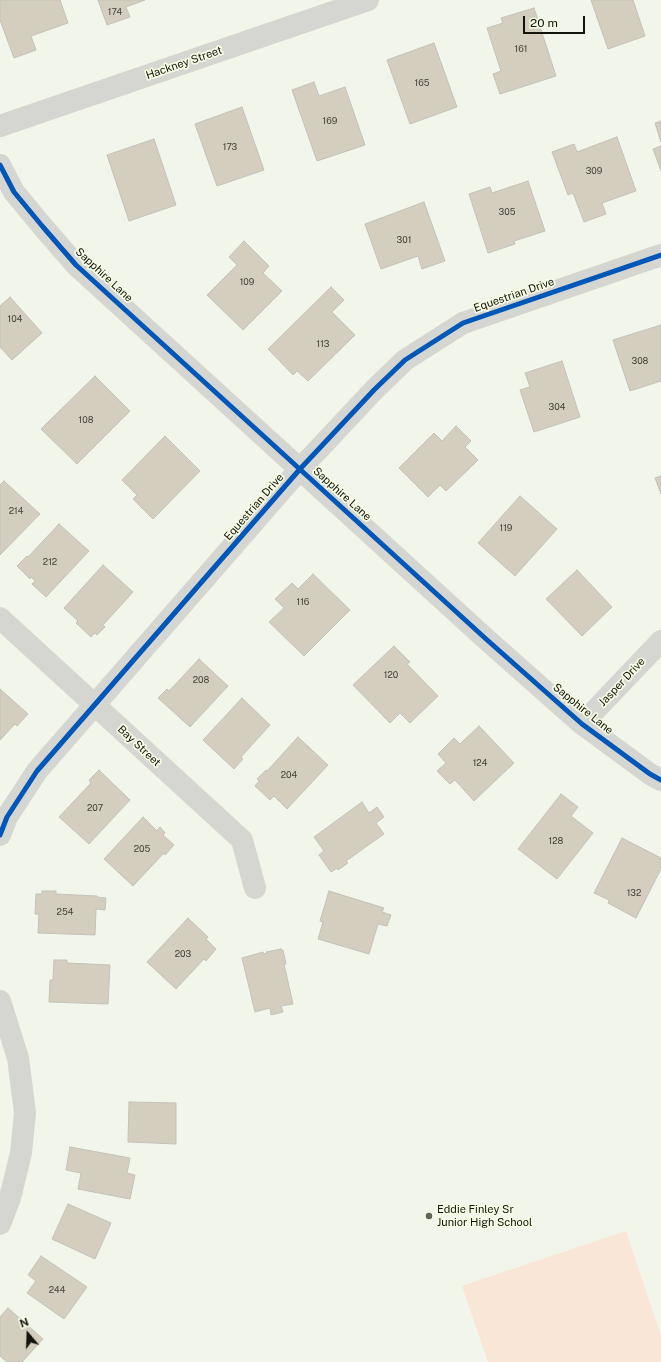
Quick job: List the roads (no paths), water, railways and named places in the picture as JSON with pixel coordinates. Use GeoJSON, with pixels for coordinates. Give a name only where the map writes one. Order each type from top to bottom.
{"type":"FeatureCollection","features":[{"type":"Feature","properties":{"kind":"street","name":"Hackney Street"},"geometry":{"type":"LineString","coordinates":[[0,126],[368,0]]}},
{"type":"Feature","properties":{"kind":"street","name":"Sapphire Lane"},"geometry":{"type":"LineString","coordinates":[[0,165],[14,192],[76,264],[486,639],[582,724],[650,774],[661,780]]}},
{"type":"Feature","properties":{"kind":"street","name":"Equestrian Drive"},"geometry":{"type":"LineString","coordinates":[[0,835],[7,817],[37,771],[94,704],[300,469],[374,390],[405,360],[463,323],[661,255]]}},
{"type":"Feature","properties":{"kind":"street","name":"Bay Street"},"geometry":{"type":"LineString","coordinates":[[0,618],[242,840],[256,888]]}},
{"type":"Feature","properties":{"kind":"street","name":"Jasper Drive"},"geometry":{"type":"LineString","coordinates":[[582,724],[661,641]]}},
{"type":"Feature","properties":{"kind":"street"},"geometry":{"type":"LineString","coordinates":[[0,1001],[18,1058],[25,1113],[22,1153],[10,1198],[0,1224]]}},
{"type":"Feature","properties":{"kind":"place","name":"Eddie Finley Sr Junior High School"},"geometry":{"type":"Point","coordinates":[429,1216]}}]}
